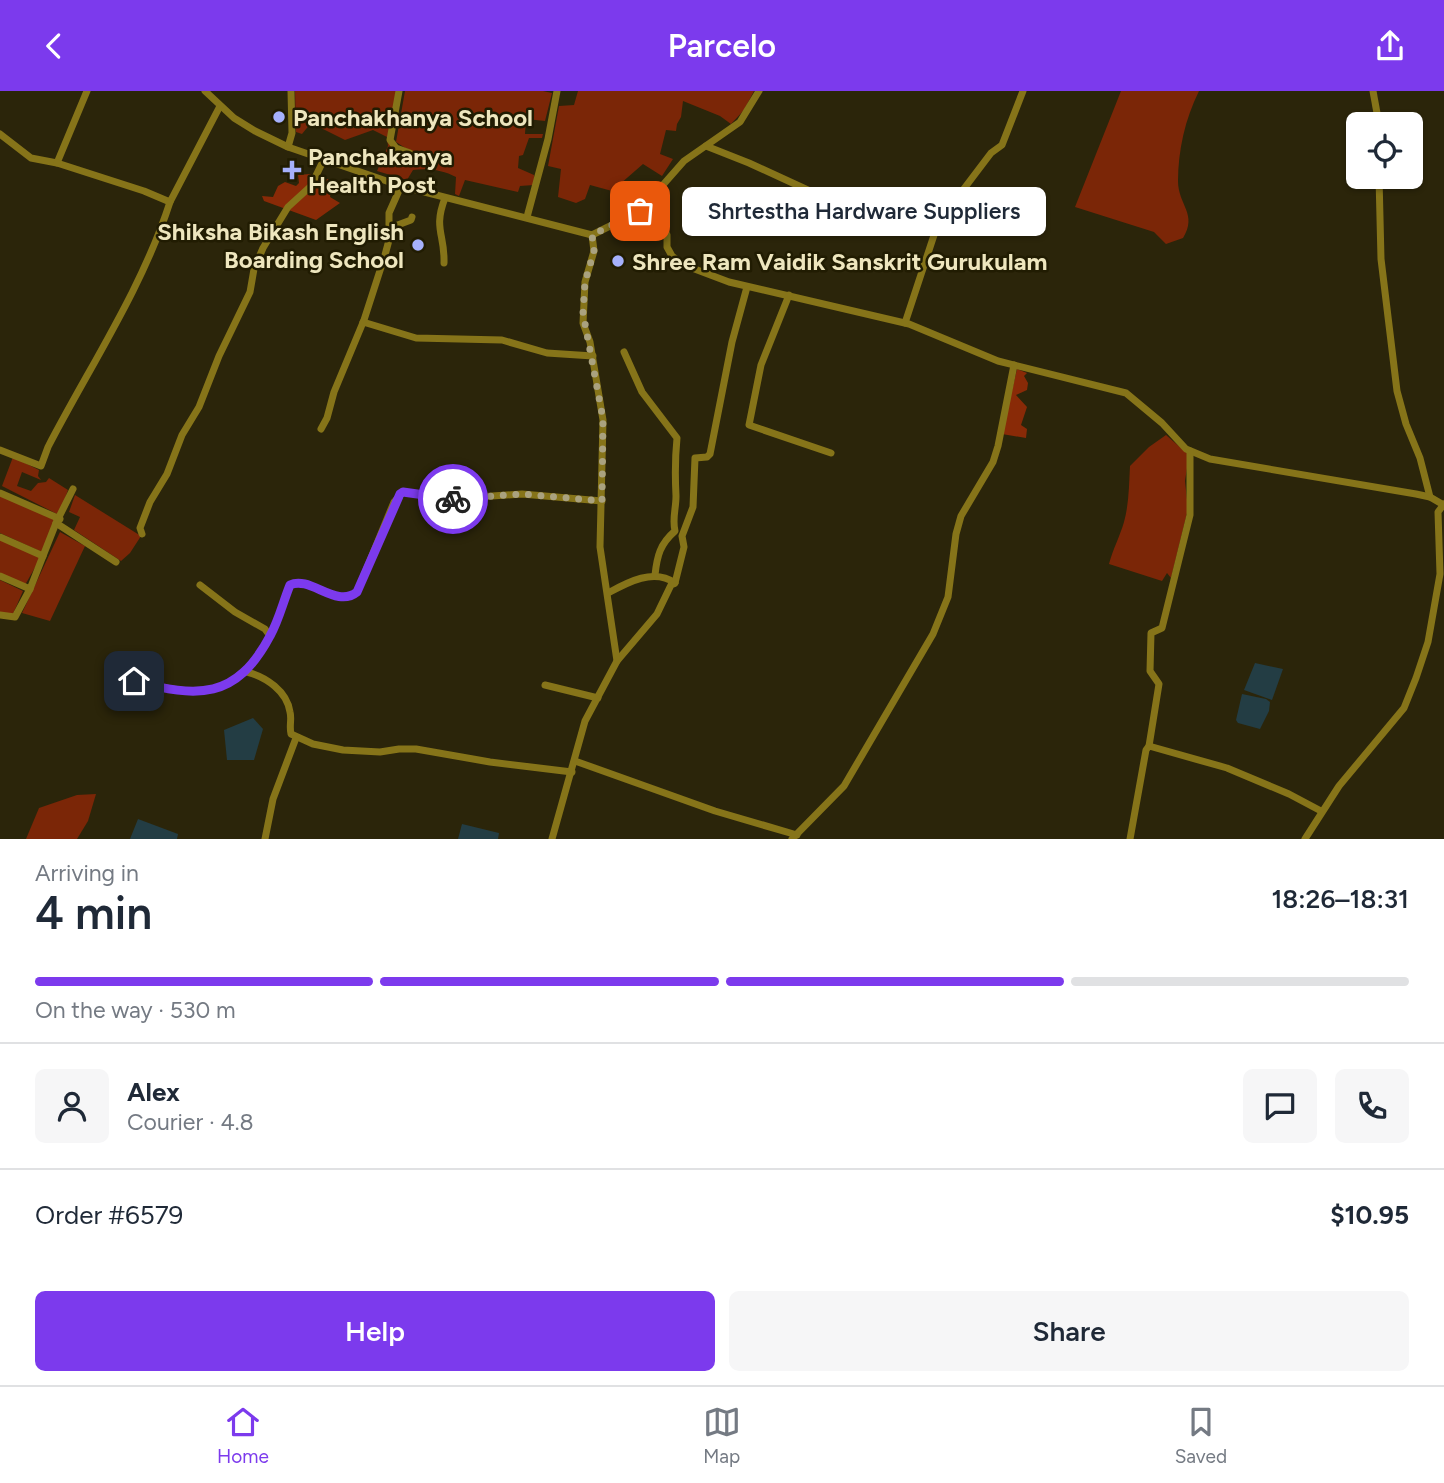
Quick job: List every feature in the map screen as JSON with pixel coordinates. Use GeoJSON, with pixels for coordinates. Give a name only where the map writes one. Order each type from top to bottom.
{"type":"FeatureCollection","features":[{"type":"Feature","properties":{"kind":"street"},"geometry":{"type":"LineString","coordinates":[[57,163],[87,91]]}},
{"type":"Feature","properties":{"kind":"street"},"geometry":{"type":"LineString","coordinates":[[205,91],[220,106],[255,131],[288,147],[401,186],[592,235],[643,208],[684,161],[740,122],[759,91]]}},
{"type":"Feature","properties":{"kind":"street"},"geometry":{"type":"LineString","coordinates":[[288,147],[292,133],[291,91]]}},
{"type":"Feature","properties":{"kind":"street"},"geometry":{"type":"LineString","coordinates":[[399,91],[390,140],[396,148],[410,153]]}},
{"type":"Feature","properties":{"kind":"street"},"geometry":{"type":"LineString","coordinates":[[527,217],[548,139],[557,91]]}},
{"type":"Feature","properties":{"kind":"street"},"geometry":{"type":"LineString","coordinates":[[905,323],[938,223],[991,153],[1002,145],[1023,91]]}},
{"type":"Feature","properties":{"kind":"street"},"geometry":{"type":"LineString","coordinates":[[1373,91],[1377,112]]}},
{"type":"Feature","properties":{"kind":"street"},"geometry":{"type":"LineString","coordinates":[[0,450],[41,466],[48,447],[119,319],[157,241],[170,202],[220,106]]}},
{"type":"Feature","properties":{"kind":"street"},"geometry":{"type":"LineString","coordinates":[[0,134],[31,158],[57,163],[170,202]]}},
{"type":"Feature","properties":{"kind":"street"},"geometry":{"type":"LineString","coordinates":[[706,146],[810,191]]}},
{"type":"Feature","properties":{"kind":"street"},"geometry":{"type":"LineString","coordinates":[[142,534],[140,527],[150,502],[199,407],[219,356],[250,292],[254,269],[263,248],[288,207],[311,186],[324,159]]}},
{"type":"Feature","properties":{"kind":"street"},"geometry":{"type":"LineString","coordinates":[[321,429],[363,323],[385,255],[389,213],[401,186]]}},
{"type":"Feature","properties":{"kind":"street"},"geometry":{"type":"LineString","coordinates":[[1379,189],[1381,259],[1397,391],[1430,497]]}},
{"type":"Feature","properties":{"kind":"street"},"geometry":{"type":"LineString","coordinates":[[444,263],[438,215],[445,198]]}},
{"type":"Feature","properties":{"kind":"street"},"geometry":{"type":"LineString","coordinates":[[643,208],[663,222],[667,247],[672,256],[684,265],[729,282],[905,323],[998,361],[1126,393],[1190,451],[1210,459],[1430,497],[1443,504],[1438,512],[1440,574],[1428,642],[1404,708],[1387,731],[1360,759],[1321,811],[1305,839]]}},
{"type":"Feature","properties":{"kind":"street"},"geometry":{"type":"LineString","coordinates":[[388,237],[395,226],[411,221],[412,217]]}},
{"type":"Feature","properties":{"kind":"street"},"geometry":{"type":"LineString","coordinates":[[592,235],[593,258],[587,273],[583,323],[593,356],[603,419],[600,547],[617,661]]}},
{"type":"Feature","properties":{"kind":"street"},"geometry":{"type":"LineString","coordinates":[[552,839],[586,721],[617,661],[651,622],[671,585],[675,583],[684,547],[682,536],[693,507],[695,458],[707,457],[710,454],[732,342],[747,287]]}},
{"type":"Feature","properties":{"kind":"street"},"geometry":{"type":"LineString","coordinates":[[789,295],[761,365],[749,425],[831,453]]}},
{"type":"Feature","properties":{"kind":"street"},"geometry":{"type":"LineString","coordinates":[[363,323],[416,338],[502,340],[547,353],[593,356]]}},
{"type":"Feature","properties":{"kind":"street"},"geometry":{"type":"LineString","coordinates":[[624,352],[642,392],[677,438],[673,520],[675,531],[658,551],[655,576]]}},
{"type":"Feature","properties":{"kind":"street"},"geometry":{"type":"LineString","coordinates":[[575,761],[794,837],[844,786],[933,634],[948,597],[953,551],[961,516],[993,462],[998,446],[1014,365]]}},
{"type":"Feature","properties":{"kind":"street"},"geometry":{"type":"LineString","coordinates":[[1130,839],[1159,684],[1150,671],[1151,633],[1162,628],[1190,515],[1190,451]]}},
{"type":"Feature","properties":{"kind":"street"},"geometry":{"type":"LineString","coordinates":[[0,615],[15,617],[30,589],[73,489]]}},
{"type":"Feature","properties":{"kind":"street"},"geometry":{"type":"LineString","coordinates":[[134,681],[173,689],[206,690],[222,687],[247,672],[270,636],[290,585],[295,583],[342,597],[352,596],[357,592],[394,502],[403,492],[449,499],[522,494],[602,501]]}},
{"type":"Feature","properties":{"kind":"street"},"geometry":{"type":"LineString","coordinates":[[0,493],[58,521],[117,562]]}},
{"type":"Feature","properties":{"kind":"street"},"geometry":{"type":"LineString","coordinates":[[0,537],[43,556]]}},
{"type":"Feature","properties":{"kind":"street"},"geometry":{"type":"LineString","coordinates":[[607,593],[655,576],[664,575],[675,583]]}},
{"type":"Feature","properties":{"kind":"street"},"geometry":{"type":"LineString","coordinates":[[0,576],[30,589]]}},
{"type":"Feature","properties":{"kind":"street"},"geometry":{"type":"LineString","coordinates":[[200,585],[235,612],[265,629],[270,636]]}},
{"type":"Feature","properties":{"kind":"street"},"geometry":{"type":"LineString","coordinates":[[247,672],[275,686],[284,696],[290,711],[290,734],[296,738],[343,750],[380,752],[416,749],[572,772]]}},
{"type":"Feature","properties":{"kind":"street"},"geometry":{"type":"LineString","coordinates":[[545,685],[598,698]]}},
{"type":"Feature","properties":{"kind":"street"},"geometry":{"type":"LineString","coordinates":[[265,839],[273,799],[296,738]]}},
{"type":"Feature","properties":{"kind":"street"},"geometry":{"type":"LineString","coordinates":[[1149,746],[1227,768],[1289,794],[1321,811]]}},
{"type":"Feature","properties":{"kind":"shaded area"},"geometry":{"type":"Polygon","coordinates":[[[295,91],[397,91],[388,138],[394,151],[410,157],[413,153],[396,142],[405,91],[552,93],[545,121],[526,119],[525,134],[543,134],[542,138],[529,138],[523,155],[519,156],[518,168],[534,175],[534,185],[520,186],[518,192],[465,180],[459,196],[455,194],[456,177],[446,173],[430,169],[413,170],[407,180],[377,171],[388,146],[387,137],[373,130],[345,140],[311,123],[302,134],[296,132],[295,91]]]}},
{"type":"Feature","properties":{"kind":"shaded area"},"geometry":{"type":"Polygon","coordinates":[[[578,91],[754,91],[744,110],[731,124],[720,116],[683,101],[676,131],[666,130],[660,154],[673,159],[662,176],[643,164],[612,191],[590,185],[585,199],[576,203],[558,197],[561,169],[548,166],[559,106],[574,105],[578,91]]]}},
{"type":"Feature","properties":{"kind":"shaded area"},"geometry":{"type":"Polygon","coordinates":[[[1121,91],[1199,91],[1186,124],[1179,158],[1179,189],[1189,222],[1183,238],[1166,244],[1154,232],[1075,207],[1121,91]]]}},
{"type":"Feature","properties":{"kind":"shaded area"},"geometry":{"type":"Polygon","coordinates":[[[310,174],[320,181],[328,179],[332,186],[330,197],[340,203],[316,220],[264,201],[262,196],[273,197],[278,186],[285,182],[296,186],[299,183],[298,175],[310,174]]]}},
{"type":"Feature","properties":{"kind":"shaded area"},"geometry":{"type":"Polygon","coordinates":[[[1017,369],[1027,373],[1024,376],[1028,383],[1027,390],[1016,395],[1027,407],[1021,425],[1027,429],[1026,438],[1002,434],[1017,369]]]}},
{"type":"Feature","properties":{"kind":"shaded area"},"geometry":{"type":"Polygon","coordinates":[[[1166,435],[1189,455],[1185,481],[1188,509],[1171,578],[1167,573],[1162,581],[1109,564],[1126,515],[1130,466],[1166,435]]]}},
{"type":"Feature","properties":{"kind":"shaded area"},"geometry":{"type":"Polygon","coordinates":[[[13,457],[39,470],[38,476],[41,480],[22,472],[17,486],[31,491],[38,483],[46,482],[49,478],[68,490],[59,515],[2,486],[13,457]]]}},
{"type":"Feature","properties":{"kind":"shaded area"},"geometry":{"type":"Polygon","coordinates":[[[0,494],[56,520],[42,552],[0,533],[0,494]]]}},
{"type":"Feature","properties":{"kind":"shaded area"},"geometry":{"type":"Polygon","coordinates":[[[75,495],[141,536],[121,561],[74,530],[80,517],[69,512],[75,495]]]}},
{"type":"Feature","properties":{"kind":"shaded area"},"geometry":{"type":"Polygon","coordinates":[[[60,532],[85,546],[50,621],[22,613],[60,532]]]}},
{"type":"Feature","properties":{"kind":"shaded area"},"geometry":{"type":"Polygon","coordinates":[[[0,540],[41,557],[25,585],[0,573],[0,540]]]}},
{"type":"Feature","properties":{"kind":"shaded area"},"geometry":{"type":"Polygon","coordinates":[[[0,580],[23,591],[13,614],[0,612],[0,580]]]}},
{"type":"Feature","properties":{"kind":"shaded area"},"geometry":{"type":"Polygon","coordinates":[[[96,794],[88,821],[77,839],[26,839],[39,808],[77,795],[96,794]]]}},
{"type":"Feature","properties":{"kind":"water"},"geometry":{"type":"Polygon","coordinates":[[[1255,663],[1283,669],[1272,700],[1244,690],[1255,663]]]}},
{"type":"Feature","properties":{"kind":"water"},"geometry":{"type":"Polygon","coordinates":[[[1242,694],[1270,702],[1269,711],[1260,729],[1238,723],[1236,720],[1242,694]]]}},
{"type":"Feature","properties":{"kind":"water"},"geometry":{"type":"Polygon","coordinates":[[[253,718],[263,729],[254,760],[227,760],[224,730],[253,718]]]}},
{"type":"Feature","properties":{"kind":"water"},"geometry":{"type":"Polygon","coordinates":[[[138,819],[178,834],[177,839],[130,839],[138,819]]]}},
{"type":"Feature","properties":{"kind":"water"},"geometry":{"type":"Polygon","coordinates":[[[462,824],[499,833],[498,839],[458,839],[462,824]]]}},
{"type":"Feature","properties":{"kind":"way so far"},"geometry":{"type":"LineString","coordinates":[[453,499],[522,494],[602,501],[603,419],[590,342],[583,323],[585,282],[593,258],[592,235],[640,211]]}},
{"type":"Feature","properties":{"kind":"place","name":"Panchakhanya School"},"geometry":{"type":"Point","coordinates":[279,117]}},
{"type":"Feature","properties":{"kind":"place","name":"Panchakanya Health Post"},"geometry":{"type":"Point","coordinates":[292,170]}},
{"type":"Feature","properties":{"kind":"place","name":"Shrtestha Hardware Suppliers"},"geometry":{"type":"Point","coordinates":[640,211]}},
{"type":"Feature","properties":{"kind":"place","name":"Shiksha Bikash English Boarding School"},"geometry":{"type":"Point","coordinates":[418,245]}},
{"type":"Feature","properties":{"kind":"place","name":"Shree Ram Vaidik Sanskrit Gurukulam"},"geometry":{"type":"Point","coordinates":[618,261]}},
{"type":"Feature","properties":{"kind":"route"},"geometry":{"type":"LineString","coordinates":[[134,681],[157,687],[194,691],[222,687],[237,679],[247,672],[270,636],[290,585],[298,582],[342,597],[352,596],[357,592],[394,502],[400,494],[403,492],[453,499]]}}]}
